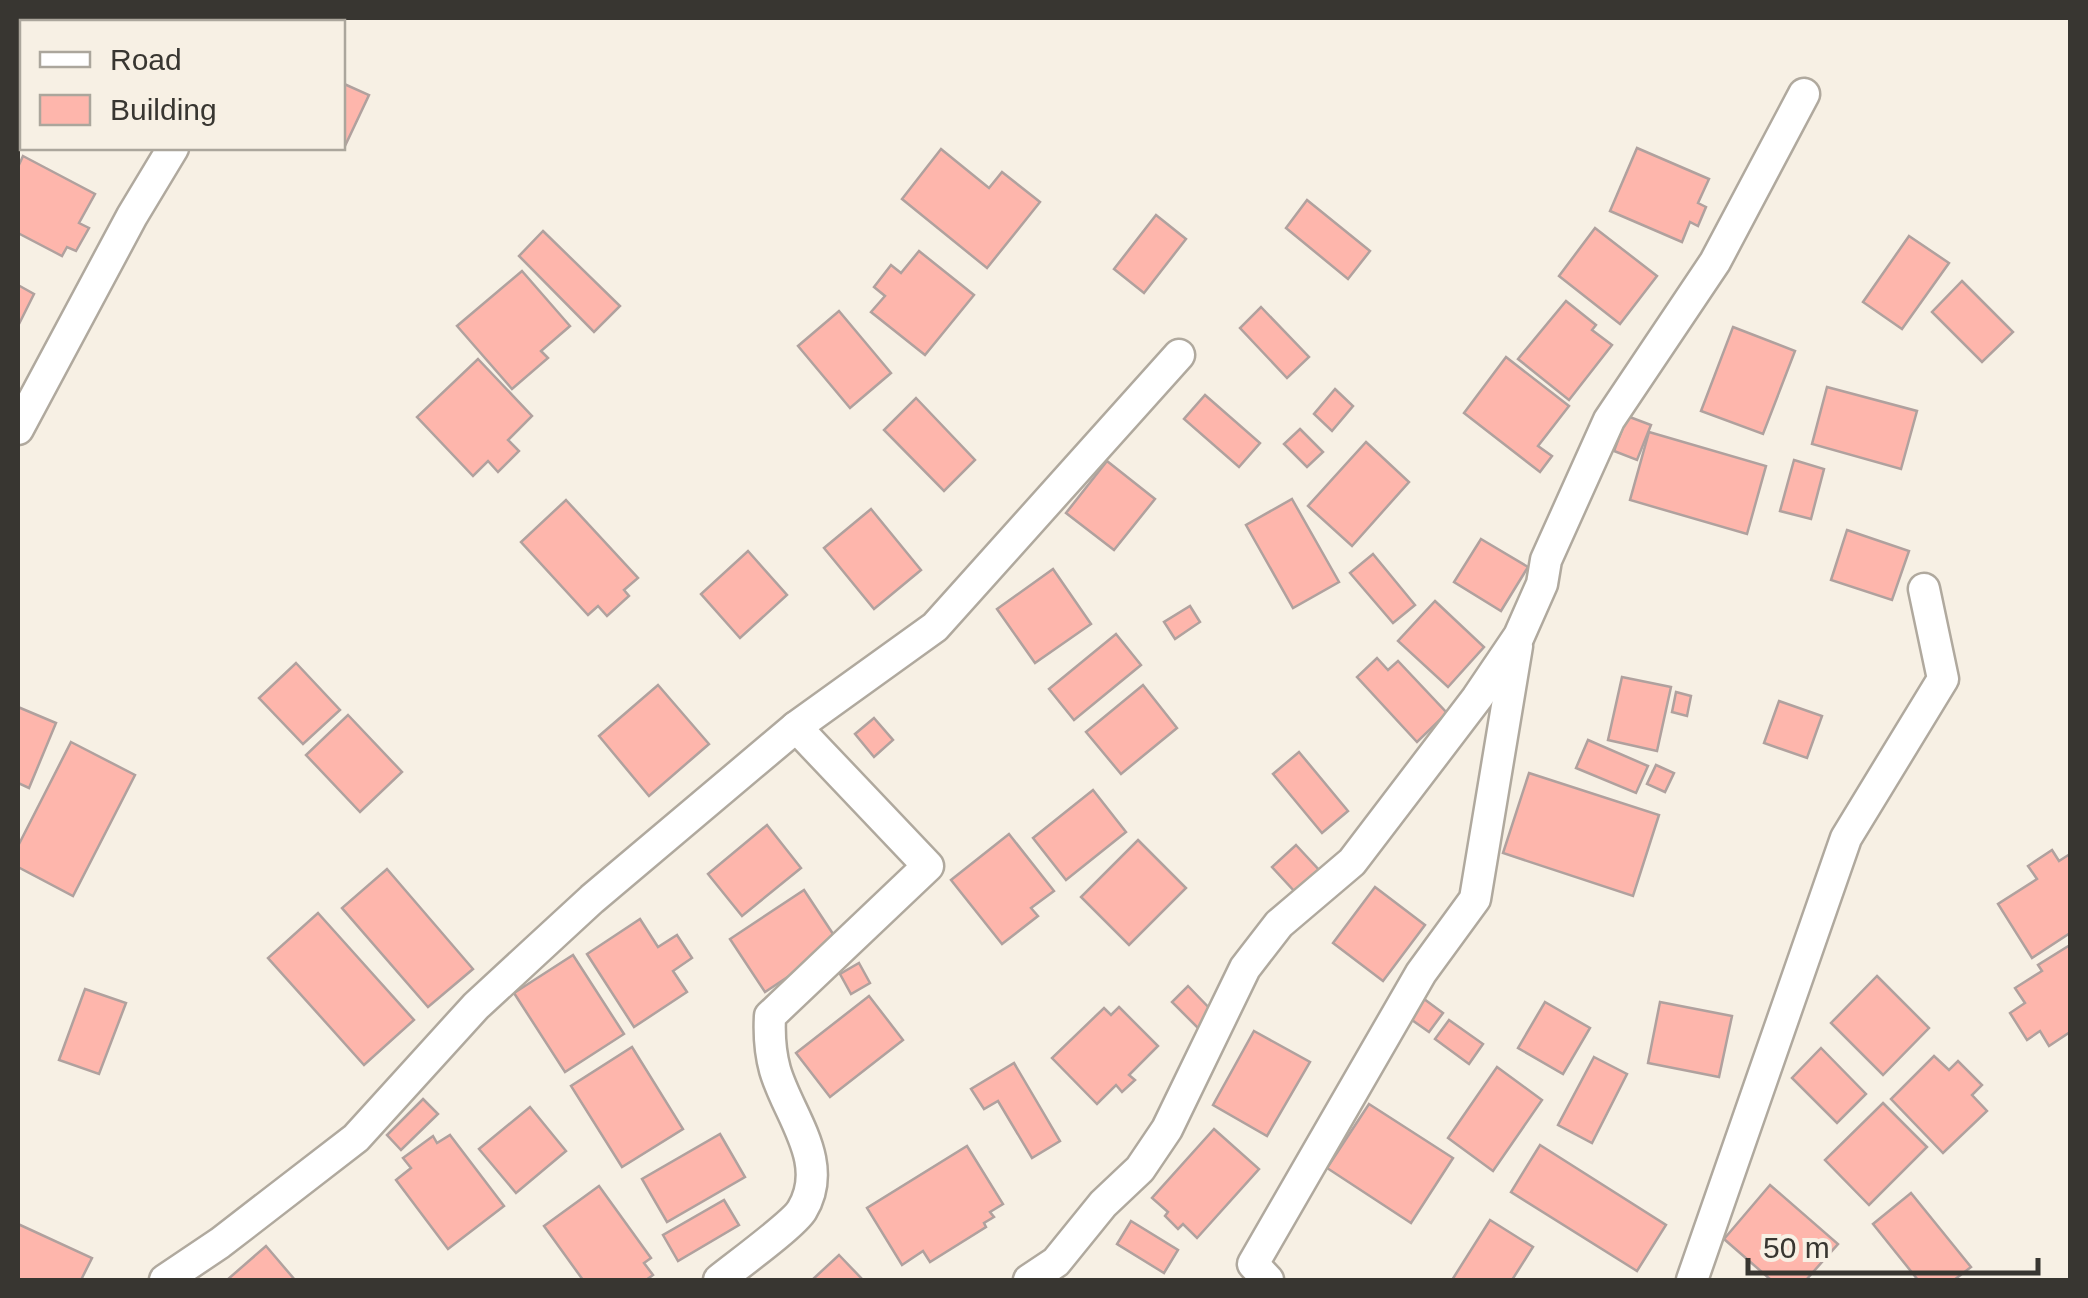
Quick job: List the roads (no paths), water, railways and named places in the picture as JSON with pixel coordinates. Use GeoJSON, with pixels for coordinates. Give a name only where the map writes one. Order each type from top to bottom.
{"type":"FeatureCollection","features":[{"type":"Feature","properties":{"kind":"street"},"geometry":{"type":"LineString","coordinates":[[1029,1280],[1056,1262],[1103,1204],[1140,1169],[1167,1129],[1244,968],[1279,924],[1352,862],[1519,636],[1542,584],[1546,560],[1609,420],[1714,262],[1804,94]]}},
{"type":"Feature","properties":{"kind":"street"},"geometry":{"type":"LineString","coordinates":[[18,429],[172,150]]}},
{"type":"Feature","properties":{"kind":"street"},"geometry":{"type":"LineString","coordinates":[[165,1280],[220,1243],[356,1138],[476,1006],[592,898],[796,727],[935,628],[1180,356]]}},
{"type":"Feature","properties":{"kind":"street"},"geometry":{"type":"LineString","coordinates":[[1692,1280],[1846,838],[1943,678],[1924,589]]}},
{"type":"Feature","properties":{"kind":"street"},"geometry":{"type":"LineString","coordinates":[[1268,1280],[1252,1264],[1421,974],[1474,899],[1519,636]]}},
{"type":"Feature","properties":{"kind":"street"},"geometry":{"type":"LineString","coordinates":[[719,1280],[802,1211],[810,1186],[813,1158],[775,1071],[769,1044],[770,1016],[928,866],[796,727]]}}]}
